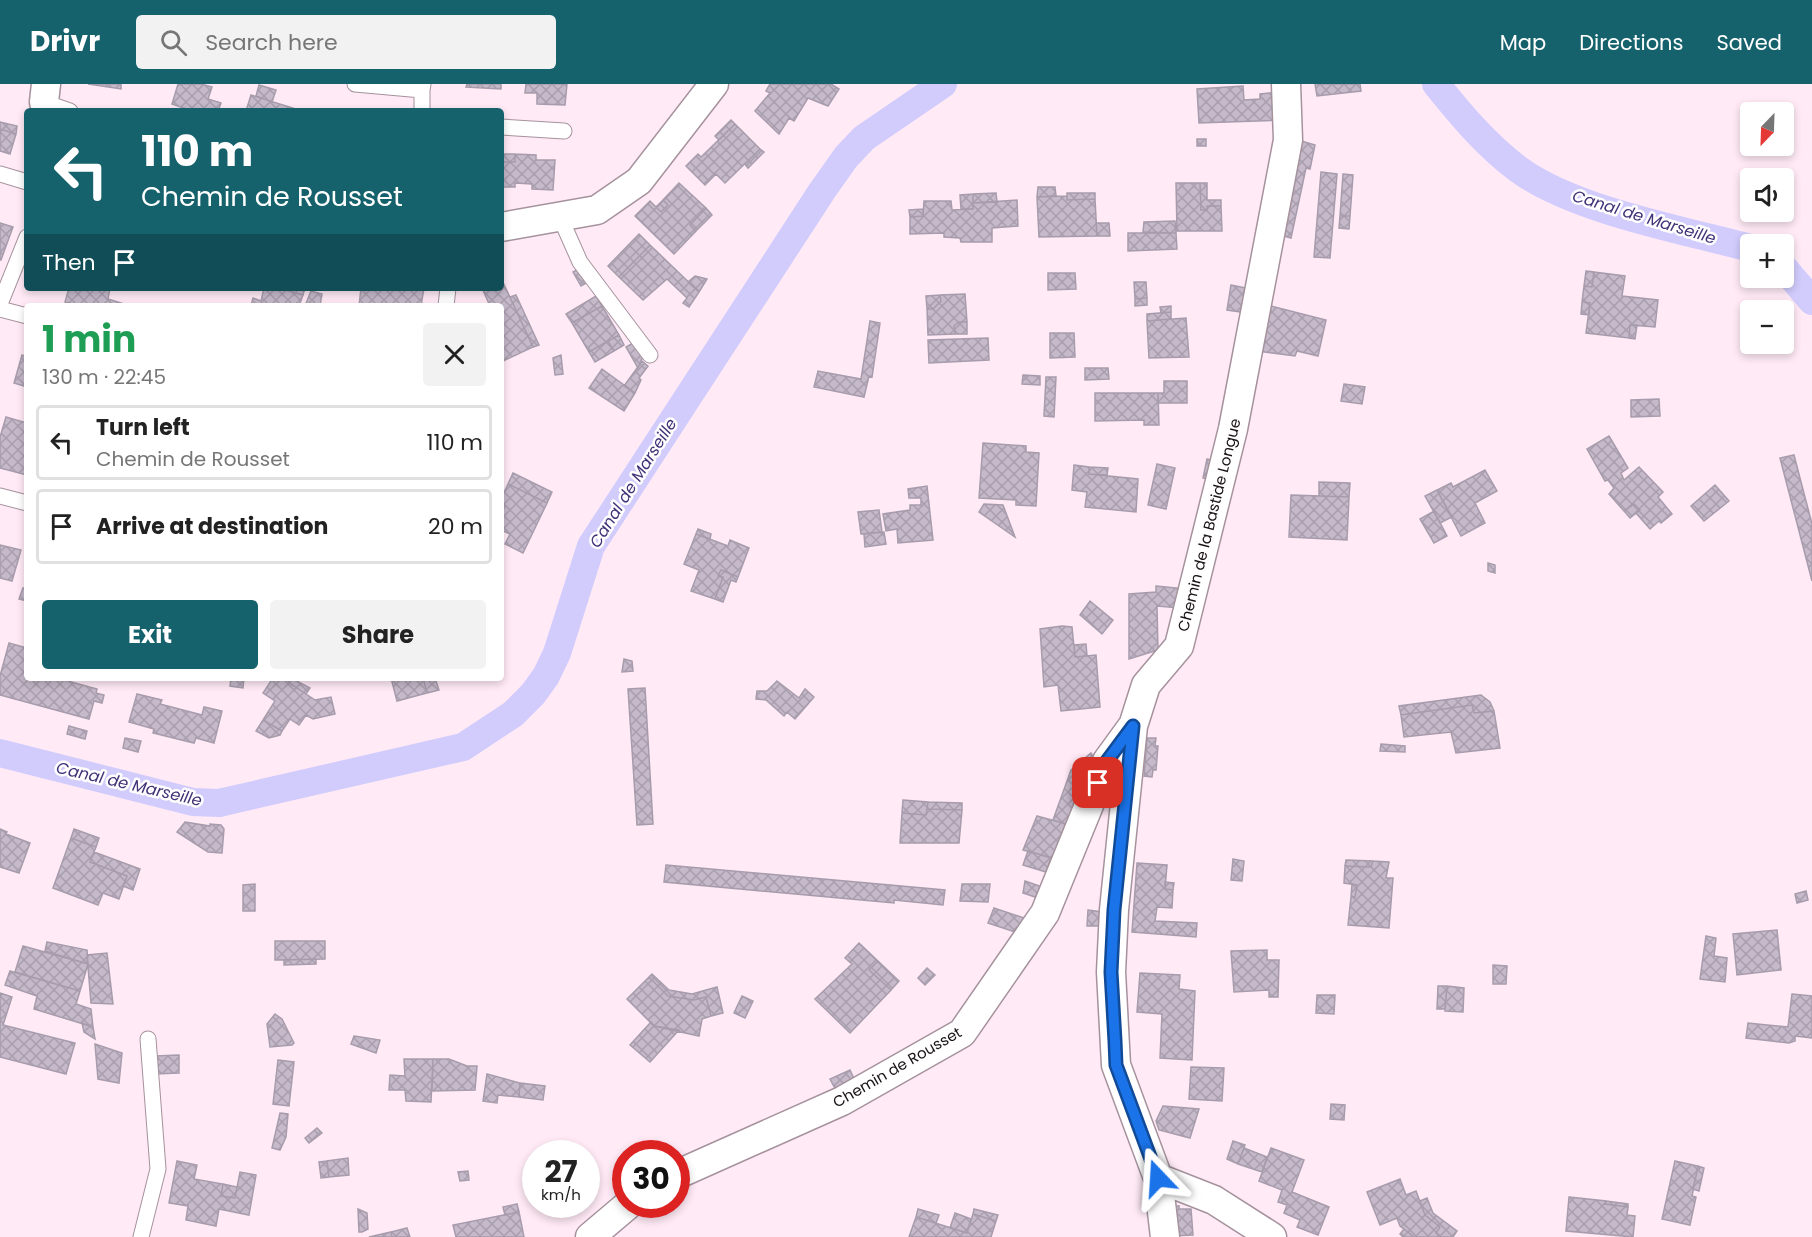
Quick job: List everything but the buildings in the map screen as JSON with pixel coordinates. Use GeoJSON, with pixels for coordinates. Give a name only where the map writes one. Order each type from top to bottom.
{"type":"FeatureCollection","features":[{"type":"Feature","properties":{"kind":"street"},"geometry":{"type":"LineString","coordinates":[[504,226],[597,210],[639,181],[714,84]]}},
{"type":"Feature","properties":{"kind":"street","name":"Chemin de la Bastide Longue"},"geometry":{"type":"LineString","coordinates":[[1165,1237],[1158,1178],[1116,1065],[1115,1053],[1111,972],[1114,910],[1133,726],[1146,685],[1179,646],[1233,429],[1287,140],[1286,84]]}},
{"type":"Feature","properties":{"kind":"street","name":"Chemin de Rousset"},"geometry":{"type":"LineString","coordinates":[[690,1169],[842,1101],[962,1033],[1044,913],[1107,761],[1133,726]]}},
{"type":"Feature","properties":{"kind":"street"},"geometry":{"type":"LineString","coordinates":[[1158,1178],[1214,1200],[1272,1237]]}},
{"type":"Feature","properties":{"kind":"street"},"geometry":{"type":"LineString","coordinates":[[590,1237],[612,1218]]}},
{"type":"Feature","properties":{"kind":"lane"},"geometry":{"type":"LineString","coordinates":[[354,84],[423,87],[422,108]]}},
{"type":"Feature","properties":{"kind":"lane"},"geometry":{"type":"LineString","coordinates":[[504,127],[564,131]]}},
{"type":"Feature","properties":{"kind":"lane"},"geometry":{"type":"LineString","coordinates":[[0,174],[24,181]]}},
{"type":"Feature","properties":{"kind":"lane"},"geometry":{"type":"LineString","coordinates":[[561,217],[580,262],[650,355]]}},
{"type":"Feature","properties":{"kind":"lane"},"geometry":{"type":"LineString","coordinates":[[0,304],[24,244]]}},
{"type":"Feature","properties":{"kind":"lane"},"geometry":{"type":"LineString","coordinates":[[0,309],[24,315]]}},
{"type":"Feature","properties":{"kind":"lane"},"geometry":{"type":"LineString","coordinates":[[0,496],[24,502]]}},
{"type":"Feature","properties":{"kind":"lane"},"geometry":{"type":"LineString","coordinates":[[141,1237],[158,1169],[148,1039]]}},
{"type":"Feature","properties":{"kind":"waterway","name":"Canal de Marseille"},"geometry":{"type":"LineString","coordinates":[[0,753],[193,802],[219,803],[463,747],[513,714],[533,694],[546,676],[557,653],[591,546],[822,191],[846,157],[864,138],[943,84]]}},
{"type":"Feature","properties":{"kind":"waterway","name":"Canal de Marseille"},"geometry":{"type":"LineString","coordinates":[[1436,84],[1495,150],[1518,169],[1541,183],[1598,207],[1740,246]]}},
{"type":"Feature","properties":{"kind":"waterway","name":"Canal de Marseille"},"geometry":{"type":"LineString","coordinates":[[1794,280],[1812,301]]}},
{"type":"Feature","properties":{"kind":"route"},"geometry":{"type":"LineString","coordinates":[[1098,783],[1107,761],[1133,726],[1114,910],[1111,972],[1116,1065],[1158,1178]]}}]}
